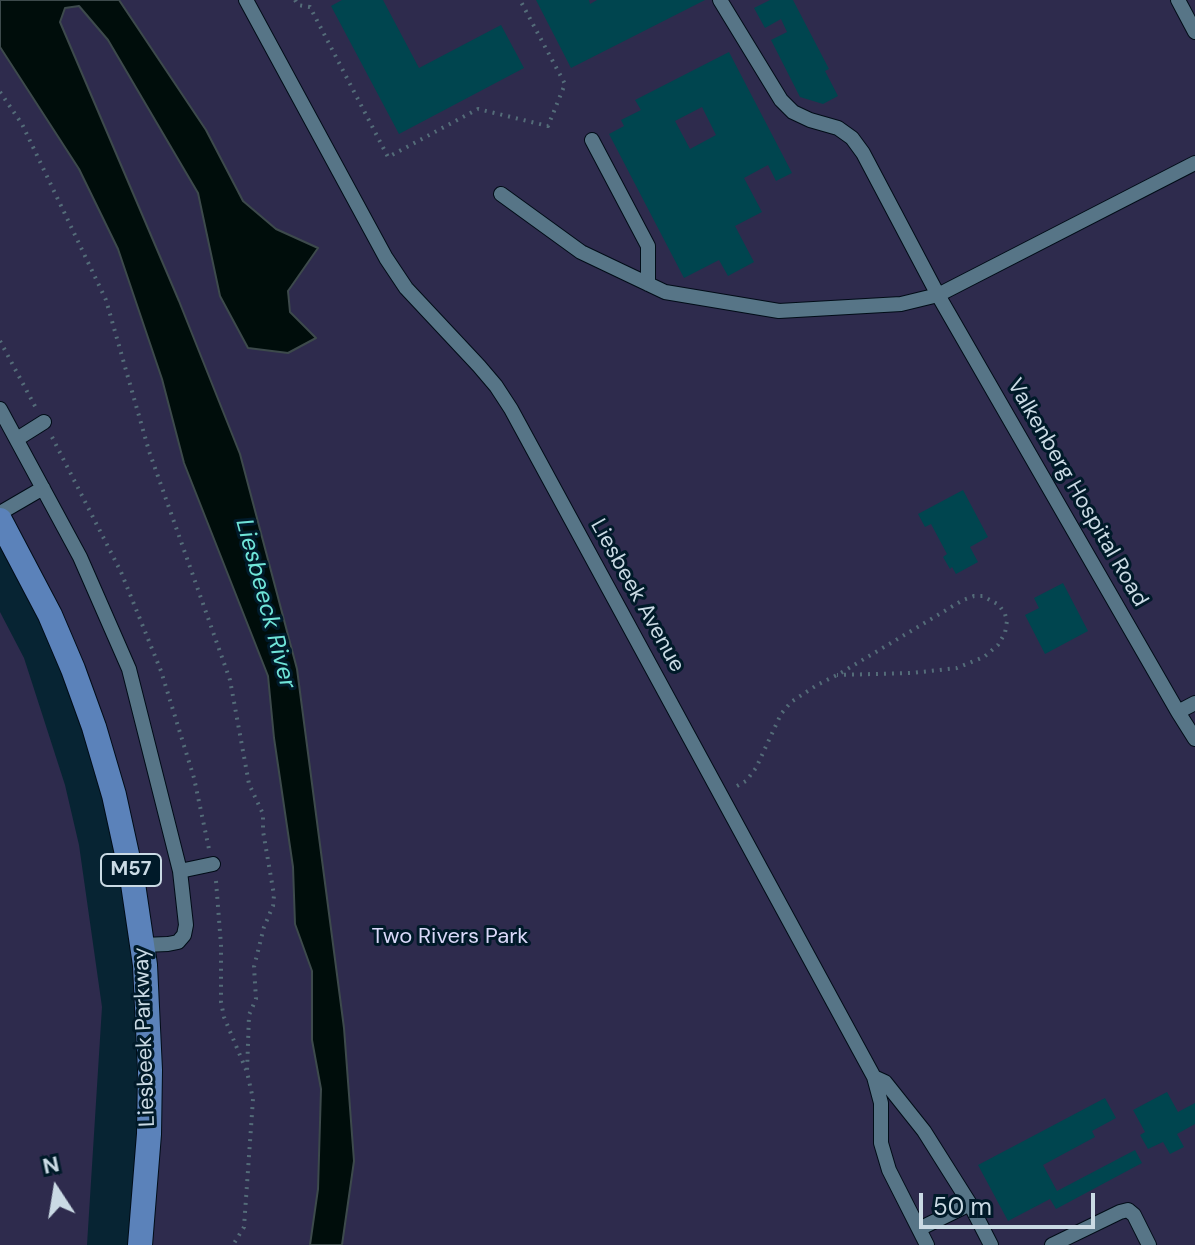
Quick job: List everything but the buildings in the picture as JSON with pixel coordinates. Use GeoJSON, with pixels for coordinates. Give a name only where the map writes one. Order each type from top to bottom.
{"type":"FeatureCollection","features":[{"type":"Feature","properties":{"kind":"main road","name":"Liesbeek Parkway"},"geometry":{"type":"LineString","coordinates":[[0,520],[50,615],[73,669],[94,727],[132,877],[149,1017],[149,1134],[140,1245]]}},
{"type":"Feature","properties":{"kind":"lane","name":"Liesbeek Avenue"},"geometry":{"type":"LineString","coordinates":[[246,0],[386,258],[406,288],[479,366],[511,409],[874,1077],[881,1103],[881,1143],[889,1170],[927,1245]]}},
{"type":"Feature","properties":{"kind":"lane","name":"Valkenberg Hospital Road"},"geometry":{"type":"LineString","coordinates":[[720,0],[781,100],[793,112],[838,128],[852,138],[863,153],[938,295],[1195,739]]}},
{"type":"Feature","properties":{"kind":"lane"},"geometry":{"type":"LineString","coordinates":[[1178,0],[1195,32]]}},
{"type":"Feature","properties":{"kind":"lane"},"geometry":{"type":"LineString","coordinates":[[592,140],[648,246],[648,284]]}},
{"type":"Feature","properties":{"kind":"lane"},"geometry":{"type":"LineString","coordinates":[[501,194],[581,252],[665,292],[779,311],[901,304],[938,295],[1195,163]]}},
{"type":"Feature","properties":{"kind":"lane"},"geometry":{"type":"LineString","coordinates":[[0,409],[80,557],[129,669],[180,871],[186,925],[184,935],[178,942],[142,945]]}},
{"type":"Feature","properties":{"kind":"lane"},"geometry":{"type":"LineString","coordinates":[[17,439],[44,422]]}},
{"type":"Feature","properties":{"kind":"lane"},"geometry":{"type":"LineString","coordinates":[[0,513],[43,488]]}},
{"type":"Feature","properties":{"kind":"lane"},"geometry":{"type":"LineString","coordinates":[[1178,712],[1195,703]]}},
{"type":"Feature","properties":{"kind":"lane"},"geometry":{"type":"LineString","coordinates":[[180,871],[213,864]]}},
{"type":"Feature","properties":{"kind":"lane"},"geometry":{"type":"LineString","coordinates":[[874,1077],[885,1082],[924,1131],[970,1204],[991,1245]]}},
{"type":"Feature","properties":{"kind":"lane"},"geometry":{"type":"LineString","coordinates":[[919,1229],[970,1204]]}},
{"type":"Feature","properties":{"kind":"lane"},"geometry":{"type":"LineString","coordinates":[[1052,1245],[1128,1210],[1134,1215],[1149,1245]]}},
{"type":"Feature","properties":{"kind":"path"},"geometry":{"type":"LineString","coordinates":[[297,2],[307,0]]}},
{"type":"Feature","properties":{"kind":"path"},"geometry":{"type":"LineString","coordinates":[[297,2],[310,7],[388,157],[478,109],[548,126],[565,84],[520,0]]}},
{"type":"Feature","properties":{"kind":"path"},"geometry":{"type":"LineString","coordinates":[[0,92],[22,124],[106,300],[149,451],[230,680],[249,784],[263,814],[274,895],[254,967],[256,999],[249,1015],[247,1072],[253,1099],[244,1227],[233,1245]]}},
{"type":"Feature","properties":{"kind":"path"},"geometry":{"type":"LineString","coordinates":[[721,796],[752,775],[773,729],[791,702],[931,618],[974,596],[983,596],[999,605],[1005,614],[1005,633],[998,645],[984,657],[957,668],[837,675]]}},
{"type":"Feature","properties":{"kind":"green space","name":"Two Rivers Park"},"geometry":{"type":"Polygon","coordinates":[[[0,0],[1195,0],[1195,1245],[140,1245],[150,1070],[114,795],[0,520],[0,0]]]}},
{"type":"Feature","properties":{"kind":"green space"},"geometry":{"type":"Polygon","coordinates":[[[0,612],[24,658],[65,785],[79,845],[102,1007],[87,1245],[0,1245],[0,612]]]}},
{"type":"Feature","properties":{"kind":"water","name":"Liesbeeck River"},"geometry":{"type":"Polygon","coordinates":[[[0,0],[119,0],[206,130],[243,201],[276,229],[318,248],[288,291],[290,312],[316,338],[288,353],[248,348],[220,296],[198,193],[108,40],[79,6],[65,8],[60,22],[179,301],[240,454],[297,669],[344,1028],[354,1161],[342,1245],[310,1245],[318,1189],[321,1089],[312,1040],[312,971],[295,924],[293,867],[268,676],[184,463],[162,379],[118,249],[79,169],[0,47],[0,0]]]}}]}
